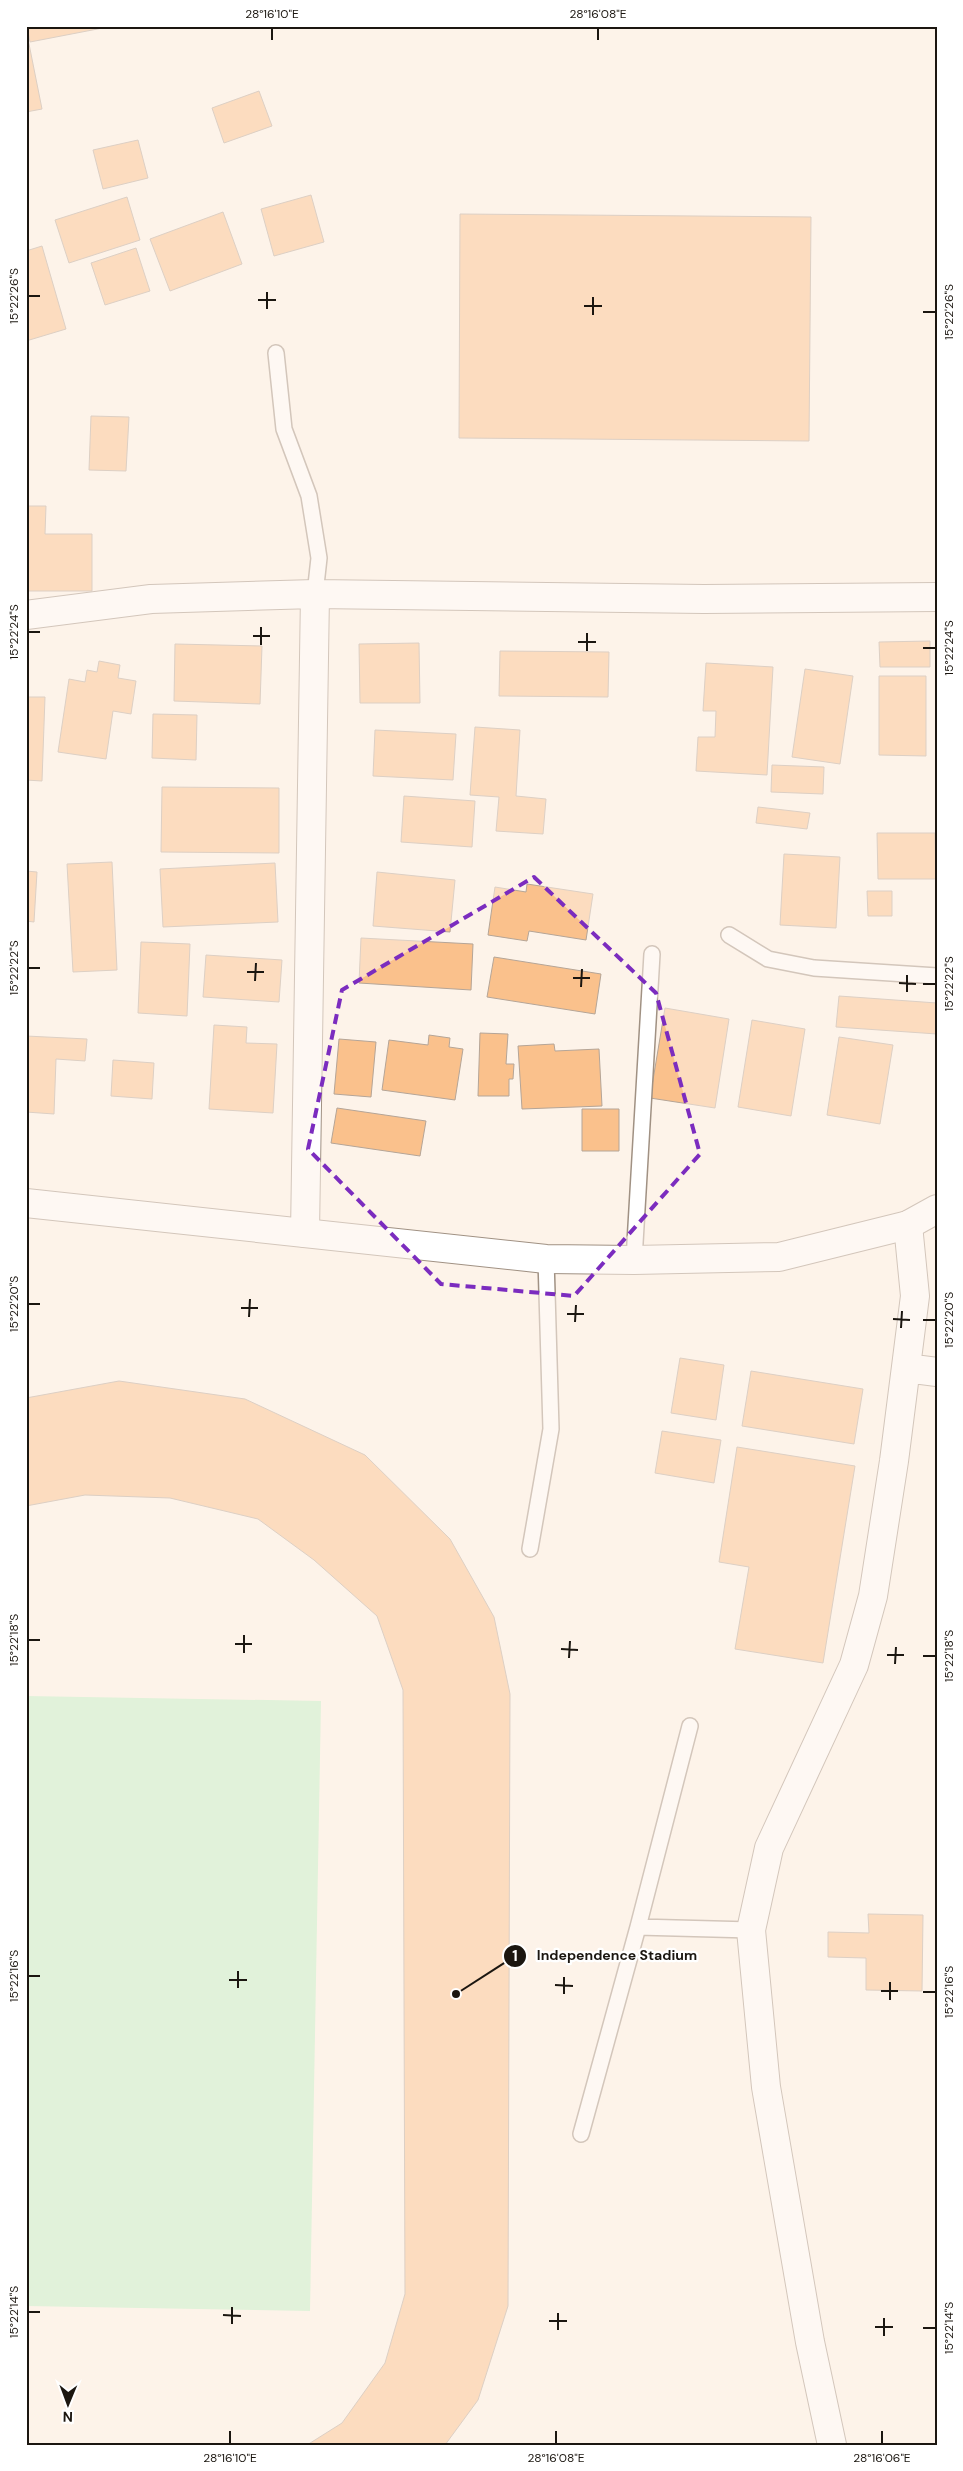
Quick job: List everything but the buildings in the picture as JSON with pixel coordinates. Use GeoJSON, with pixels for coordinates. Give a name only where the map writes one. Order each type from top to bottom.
{"type":"FeatureCollection","features":[{"type":"Feature","properties":{"kind":"street"},"geometry":{"type":"LineString","coordinates":[[26,614],[151,599],[314,594],[704,599],[937,598]]}},
{"type":"Feature","properties":{"kind":"street"},"geometry":{"type":"LineString","coordinates":[[305,1233],[314,594]]}},
{"type":"Feature","properties":{"kind":"street"},"geometry":{"type":"LineString","coordinates":[[26,1203],[546,1259],[634,1260],[779,1257],[908,1225],[937,1209]]}},
{"type":"Feature","properties":{"kind":"street"},"geometry":{"type":"LineString","coordinates":[[832,2445],[810,2342],[766,2087],[751,1930],[768,1848],[854,1665],[871,1605],[894,1461],[916,1296],[908,1225]]}},
{"type":"Feature","properties":{"kind":"street"},"geometry":{"type":"LineString","coordinates":[[906,1368],[937,1372]]}},
{"type":"Feature","properties":{"kind":"lane"},"geometry":{"type":"LineString","coordinates":[[276,353],[284,429],[309,496],[318,549],[319,558],[314,594]]}},
{"type":"Feature","properties":{"kind":"lane"},"geometry":{"type":"LineString","coordinates":[[729,935],[768,958],[805,966],[937,976]]}},
{"type":"Feature","properties":{"kind":"lane"},"geometry":{"type":"LineString","coordinates":[[634,1260],[652,954]]}},
{"type":"Feature","properties":{"kind":"lane"},"geometry":{"type":"LineString","coordinates":[[530,1550],[551,1430],[546,1259]]}},
{"type":"Feature","properties":{"kind":"lane"},"geometry":{"type":"LineString","coordinates":[[581,2134],[638,1927],[690,1726]]}},
{"type":"Feature","properties":{"kind":"lane"},"geometry":{"type":"LineString","coordinates":[[638,1927],[751,1930]]}},
{"type":"Feature","properties":{"kind":"highlighted area"},"geometry":{"type":"Polygon","coordinates":[[[534,877],[656,993],[700,1154],[574,1296],[441,1284],[308,1149],[342,990],[534,877]]]}},
{"type":"Feature","properties":{"kind":"green space"},"geometry":{"type":"Polygon","coordinates":[[[26,1696],[321,1701],[310,2311],[26,2306],[26,1696]]]}},
{"type":"Feature","properties":{"kind":"place","name":"Independence Stadium"},"geometry":{"type":"Point","coordinates":[456,1994]}}]}
